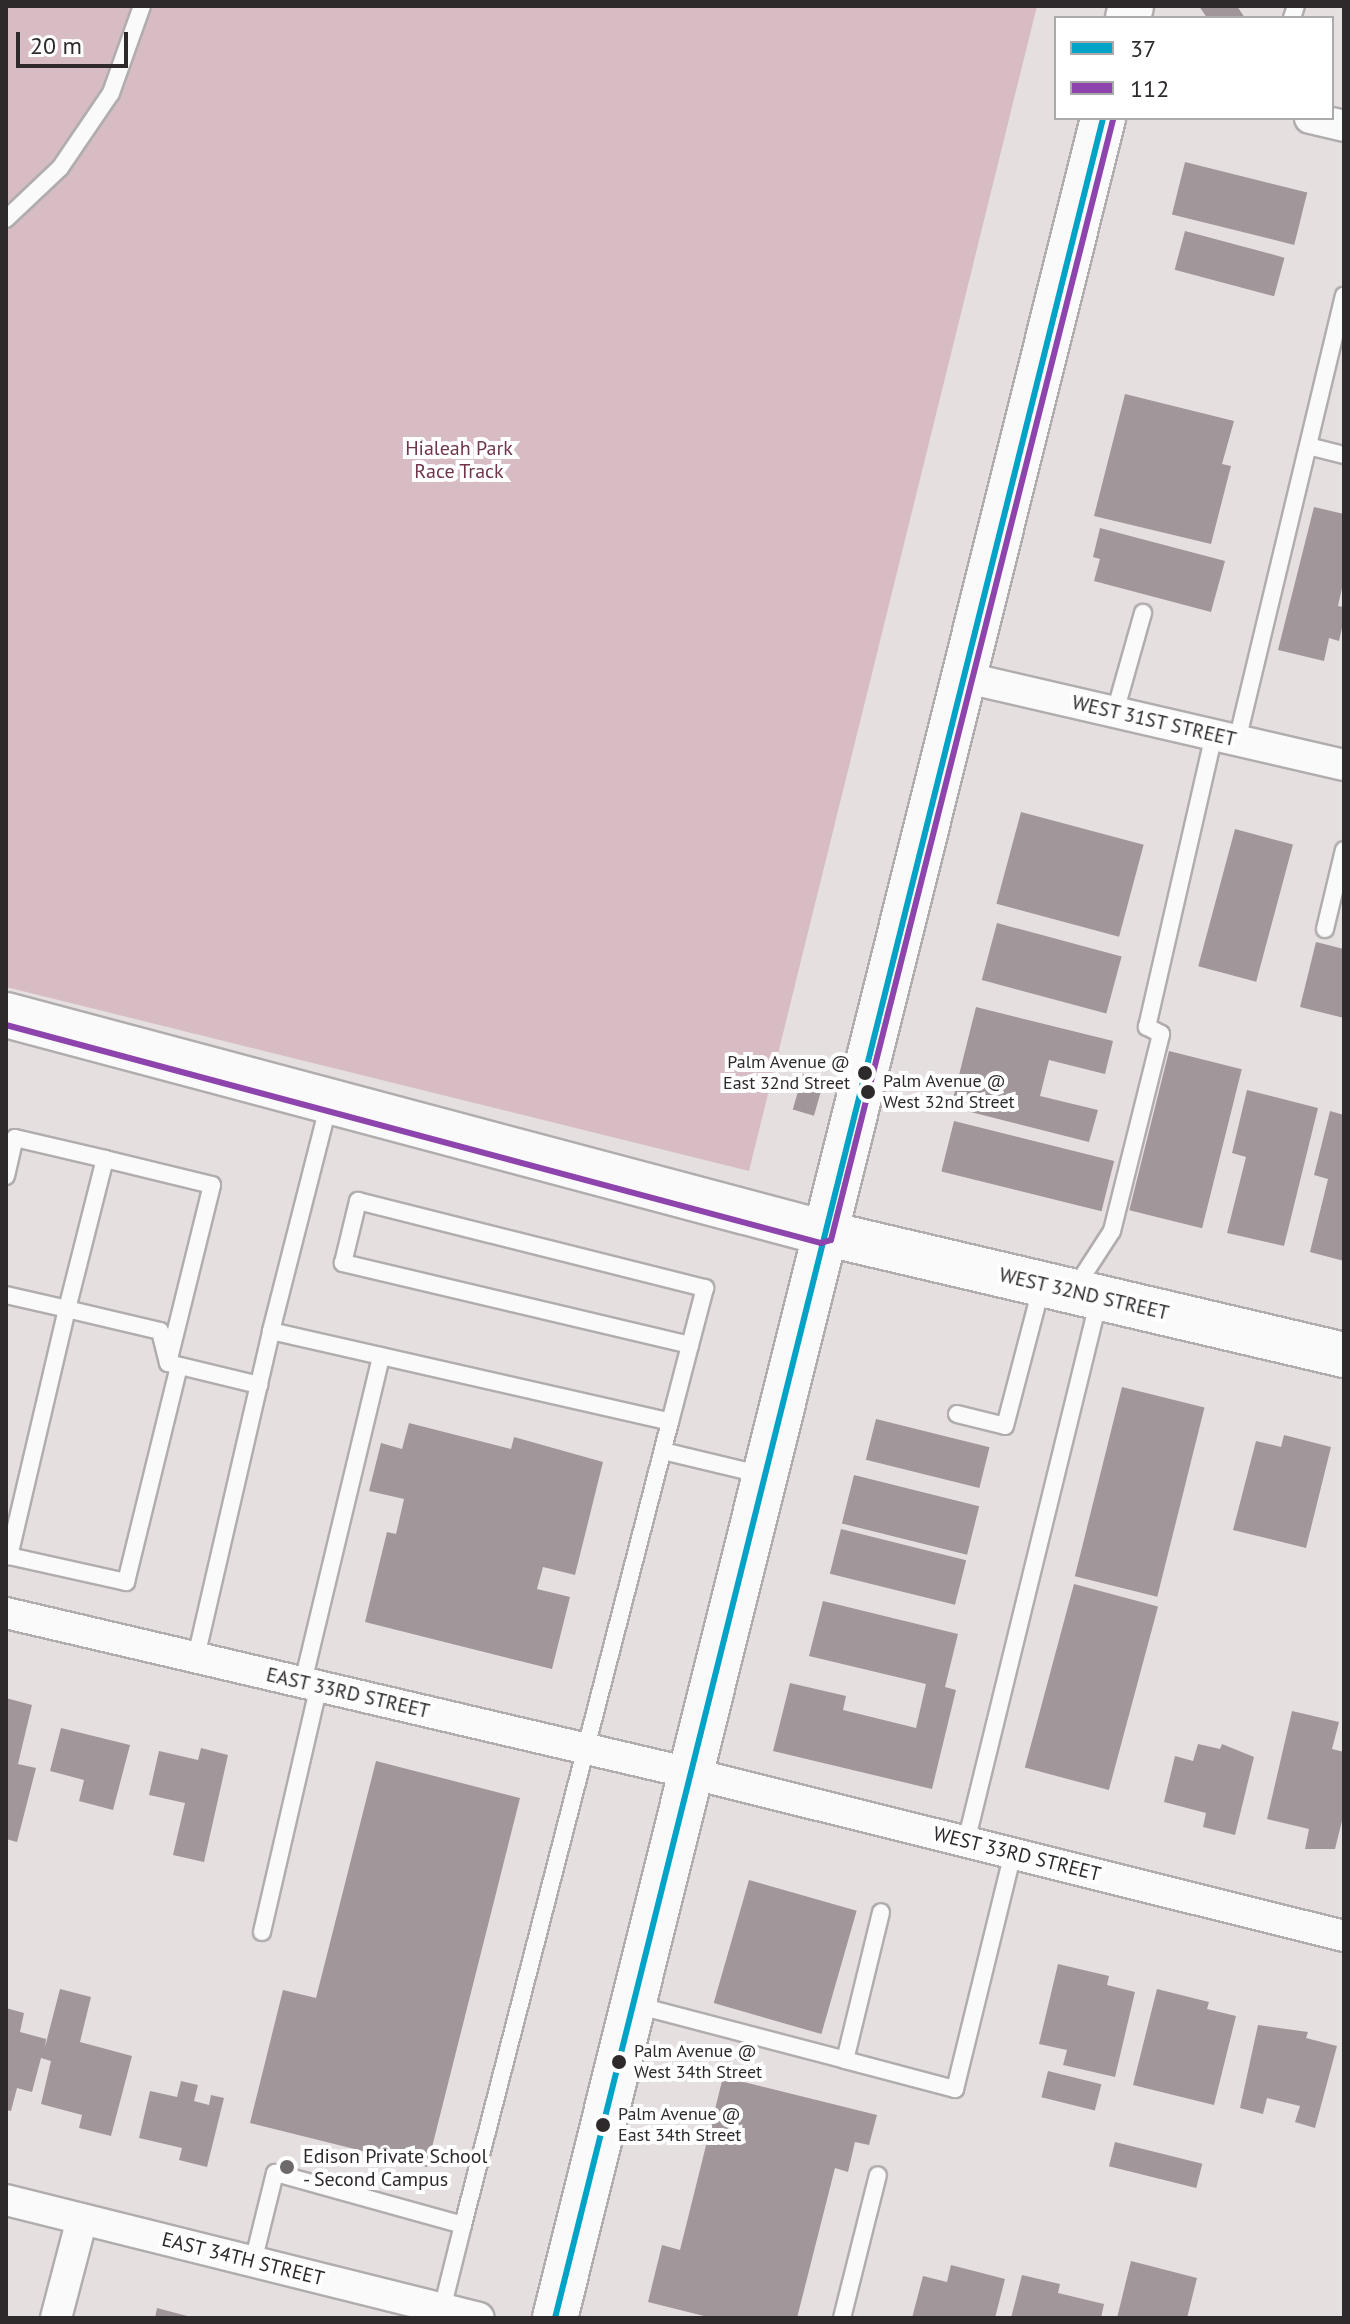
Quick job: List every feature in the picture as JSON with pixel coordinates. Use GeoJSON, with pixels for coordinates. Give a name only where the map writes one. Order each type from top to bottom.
{"type":"FeatureCollection","features":[{"type":"Feature","properties":{"kind":"main road"},"geometry":{"type":"LineString","coordinates":[[555,2318],[1102,120]]}},
{"type":"Feature","properties":{"kind":"main road","name":"WEST 32ND STREET"},"geometry":{"type":"LineString","coordinates":[[6,1015],[824,1233],[1344,1355]]}},
{"type":"Feature","properties":{"kind":"street"},"geometry":{"type":"LineString","coordinates":[[1318,120],[1344,126]]}},
{"type":"Feature","properties":{"kind":"street","name":"WEST 31ST STREET"},"geometry":{"type":"LineString","coordinates":[[963,677],[1344,765]]}},
{"type":"Feature","properties":{"kind":"street","name":"EAST 33RD STREET"},"geometry":{"type":"LineString","coordinates":[[6,1613],[690,1773]]}},
{"type":"Feature","properties":{"kind":"street","name":"WEST 33RD STREET"},"geometry":{"type":"LineString","coordinates":[[690,1773],[1344,1936]]}},
{"type":"Feature","properties":{"kind":"street","name":"EAST 34TH STREET"},"geometry":{"type":"LineString","coordinates":[[6,2200],[479,2318]]}},
{"type":"Feature","properties":{"kind":"street"},"geometry":{"type":"LineString","coordinates":[[56,2318],[82,2219]]}},
{"type":"Feature","properties":{"kind":"lane"},"geometry":{"type":"LineString","coordinates":[[6,219],[60,168],[111,93],[142,6]]}},
{"type":"Feature","properties":{"kind":"lane"},"geometry":{"type":"LineString","coordinates":[[957,1414],[1005,1426],[1071,1291],[1112,1231],[1161,1034],[1147,1027],[1308,446],[1344,296]]}},
{"type":"Feature","properties":{"kind":"lane"},"geometry":{"type":"LineString","coordinates":[[1308,446],[1344,455]]}},
{"type":"Feature","properties":{"kind":"lane"},"geometry":{"type":"LineString","coordinates":[[1115,712],[1143,613]]}},
{"type":"Feature","properties":{"kind":"lane"},"geometry":{"type":"LineString","coordinates":[[1325,929],[1344,850]]}},
{"type":"Feature","properties":{"kind":"lane"},"geometry":{"type":"LineString","coordinates":[[196,1657],[271,1331],[330,1101]]}},
{"type":"Feature","properties":{"kind":"lane"},"geometry":{"type":"LineString","coordinates":[[6,1176],[15,1138],[105,1159],[212,1185],[126,1582],[7,1555],[105,1159]]}},
{"type":"Feature","properties":{"kind":"lane"},"geometry":{"type":"LineString","coordinates":[[442,2309],[705,1288],[358,1201],[343,1263],[690,1345]]}},
{"type":"Feature","properties":{"kind":"lane"},"geometry":{"type":"LineString","coordinates":[[966,1842],[1071,1291]]}},
{"type":"Feature","properties":{"kind":"lane"},"geometry":{"type":"LineString","coordinates":[[6,1295],[160,1331],[174,1365]]}},
{"type":"Feature","properties":{"kind":"lane"},"geometry":{"type":"LineString","coordinates":[[271,1331],[670,1422]]}},
{"type":"Feature","properties":{"kind":"lane"},"geometry":{"type":"LineString","coordinates":[[262,1932],[381,1356]]}},
{"type":"Feature","properties":{"kind":"lane"},"geometry":{"type":"LineString","coordinates":[[174,1365],[259,1385]]}},
{"type":"Feature","properties":{"kind":"lane"},"geometry":{"type":"LineString","coordinates":[[663,1451],[765,1475]]}},
{"type":"Feature","properties":{"kind":"lane"},"geometry":{"type":"LineString","coordinates":[[634,2005],[955,2089],[1013,1853]]}},
{"type":"Feature","properties":{"kind":"lane"},"geometry":{"type":"LineString","coordinates":[[845,2060],[881,1912]]}},
{"type":"Feature","properties":{"kind":"lane"},"geometry":{"type":"LineString","coordinates":[[253,2262],[275,2173],[463,2225]]}},
{"type":"Feature","properties":{"kind":"lane"},"geometry":{"type":"LineString","coordinates":[[842,2318],[878,2175]]}},
{"type":"Feature","properties":{"kind":"green space","name":"Hialeah Park Race Track"},"geometry":{"type":"Polygon","coordinates":[[[6,6],[1037,6],[749,1171],[6,987],[6,6]]]}},
{"type":"Feature","properties":{"kind":"building"},"geometry":{"type":"Polygon","coordinates":[[[1199,6],[1237,6],[1244,16],[1206,16],[1199,6]]]}},
{"type":"Feature","properties":{"kind":"building"},"geometry":{"type":"Polygon","coordinates":[[[1185,162],[1307,192],[1294,245],[1172,214],[1185,162]]]}},
{"type":"Feature","properties":{"kind":"building"},"geometry":{"type":"Polygon","coordinates":[[[1185,231],[1284,258],[1274,296],[1175,270],[1185,231]]]}},
{"type":"Feature","properties":{"kind":"building"},"geometry":{"type":"Polygon","coordinates":[[[1125,394],[1234,421],[1222,464],[1231,466],[1211,544],[1094,516],[1125,394]]]}},
{"type":"Feature","properties":{"kind":"building"},"geometry":{"type":"Polygon","coordinates":[[[1314,507],[1344,514],[1344,579],[1338,606],[1344,607],[1344,619],[1339,641],[1329,638],[1324,661],[1278,650],[1314,507]]]}},
{"type":"Feature","properties":{"kind":"building"},"geometry":{"type":"Polygon","coordinates":[[[1100,528],[1225,561],[1211,612],[1094,581],[1100,559],[1093,557],[1100,528]]]}},
{"type":"Feature","properties":{"kind":"building"},"geometry":{"type":"Polygon","coordinates":[[[1021,812],[1144,845],[1119,937],[996,904],[1021,812]]]}},
{"type":"Feature","properties":{"kind":"building"},"geometry":{"type":"Polygon","coordinates":[[[1235,829],[1293,845],[1256,982],[1198,966],[1235,829]]]}},
{"type":"Feature","properties":{"kind":"building"},"geometry":{"type":"Polygon","coordinates":[[[997,923],[1122,956],[1106,1013],[982,980],[997,923]]]}},
{"type":"Feature","properties":{"kind":"building"},"geometry":{"type":"Polygon","coordinates":[[[1316,942],[1344,949],[1344,1018],[1300,1007],[1316,942]]]}},
{"type":"Feature","properties":{"kind":"building"},"geometry":{"type":"Polygon","coordinates":[[[976,1007],[1113,1041],[1105,1074],[1049,1060],[1040,1096],[1098,1110],[1089,1142],[951,1107],[976,1007]]]}},
{"type":"Feature","properties":{"kind":"building"},"geometry":{"type":"Polygon","coordinates":[[[1169,1051],[1242,1069],[1202,1228],[1129,1210],[1169,1051]]]}},
{"type":"Feature","properties":{"kind":"building"},"geometry":{"type":"Polygon","coordinates":[[[803,1074],[824,1080],[814,1116],[793,1110],[803,1074]]]}},
{"type":"Feature","properties":{"kind":"building"},"geometry":{"type":"Polygon","coordinates":[[[1247,1090],[1318,1108],[1284,1246],[1227,1233],[1246,1157],[1232,1153],[1247,1090]]]}},
{"type":"Feature","properties":{"kind":"building"},"geometry":{"type":"Polygon","coordinates":[[[1330,1111],[1344,1115],[1344,1261],[1310,1252],[1328,1179],[1314,1175],[1330,1111]]]}},
{"type":"Feature","properties":{"kind":"building"},"geometry":{"type":"Polygon","coordinates":[[[954,1121],[1114,1161],[1102,1211],[941,1171],[954,1121]]]}},
{"type":"Feature","properties":{"kind":"building"},"geometry":{"type":"Polygon","coordinates":[[[1122,1387],[1204,1408],[1157,1597],[1075,1576],[1122,1387]]]}},
{"type":"Feature","properties":{"kind":"building"},"geometry":{"type":"Polygon","coordinates":[[[876,1419],[990,1447],[979,1488],[866,1460],[876,1419]]]}},
{"type":"Feature","properties":{"kind":"building"},"geometry":{"type":"Polygon","coordinates":[[[409,1423],[511,1449],[514,1437],[603,1462],[575,1575],[543,1567],[537,1589],[570,1597],[552,1669],[365,1622],[387,1532],[396,1534],[404,1499],[369,1491],[381,1443],[402,1449],[409,1423]]]}},
{"type":"Feature","properties":{"kind":"building"},"geometry":{"type":"Polygon","coordinates":[[[1284,1435],[1331,1447],[1306,1548],[1233,1530],[1256,1441],[1281,1447],[1284,1435]]]}},
{"type":"Feature","properties":{"kind":"building"},"geometry":{"type":"Polygon","coordinates":[[[854,1475],[979,1506],[967,1555],[842,1524],[854,1475]]]}},
{"type":"Feature","properties":{"kind":"building"},"geometry":{"type":"Polygon","coordinates":[[[841,1529],[966,1560],[955,1605],[830,1574],[841,1529]]]}},
{"type":"Feature","properties":{"kind":"building"},"geometry":{"type":"Polygon","coordinates":[[[1074,1584],[1158,1607],[1109,1790],[1025,1768],[1074,1584]]]}},
{"type":"Feature","properties":{"kind":"building"},"geometry":{"type":"Polygon","coordinates":[[[823,1601],[958,1634],[945,1687],[956,1690],[932,1789],[773,1751],[790,1683],[846,1696],[843,1710],[916,1728],[926,1684],[809,1656],[823,1601]]]}},
{"type":"Feature","properties":{"kind":"building"},"geometry":{"type":"Polygon","coordinates":[[[6,1698],[32,1705],[18,1764],[36,1768],[17,1842],[6,1839],[6,1698]]]}},
{"type":"Feature","properties":{"kind":"building"},"geometry":{"type":"Polygon","coordinates":[[[1292,1711],[1339,1722],[1332,1749],[1344,1752],[1344,1813],[1335,1849],[1305,1849],[1309,1829],[1267,1819],[1292,1711]]]}},
{"type":"Feature","properties":{"kind":"building"},"geometry":{"type":"Polygon","coordinates":[[[61,1728],[130,1745],[113,1810],[79,1801],[84,1780],[50,1771],[61,1728]]]}},
{"type":"Feature","properties":{"kind":"building"},"geometry":{"type":"Polygon","coordinates":[[[1198,1744],[1220,1749],[1222,1744],[1254,1757],[1235,1835],[1203,1827],[1206,1813],[1164,1802],[1175,1756],[1193,1761],[1198,1744]]]}},
{"type":"Feature","properties":{"kind":"building"},"geometry":{"type":"Polygon","coordinates":[[[201,1748],[228,1755],[204,1862],[173,1855],[185,1803],[149,1795],[159,1751],[198,1760],[201,1748]]]}},
{"type":"Feature","properties":{"kind":"building"},"geometry":{"type":"Polygon","coordinates":[[[376,1761],[520,1798],[427,2167],[250,2123],[283,1990],[316,1998],[376,1761]]]}},
{"type":"Feature","properties":{"kind":"building"},"geometry":{"type":"Polygon","coordinates":[[[749,1880],[857,1911],[821,2034],[714,2003],[749,1880]]]}},
{"type":"Feature","properties":{"kind":"building"},"geometry":{"type":"Polygon","coordinates":[[[1058,1964],[1109,1976],[1107,1985],[1135,1992],[1115,2077],[1063,2065],[1067,2050],[1039,2044],[1058,1964]]]}},
{"type":"Feature","properties":{"kind":"building"},"geometry":{"type":"Polygon","coordinates":[[[60,1989],[91,1997],[80,2042],[132,2056],[111,2136],[79,2128],[82,2115],[41,2104],[51,2061],[41,2058],[32,2092],[17,2088],[11,2111],[6,2110],[6,2008],[24,2013],[20,2032],[46,2039],[45,2047],[60,1989]]]}},
{"type":"Feature","properties":{"kind":"building"},"geometry":{"type":"Polygon","coordinates":[[[1157,1989],[1209,2002],[1207,2009],[1236,2016],[1214,2105],[1133,2085],[1157,1989]]]}},
{"type":"Feature","properties":{"kind":"building"},"geometry":{"type":"Polygon","coordinates":[[[1258,2025],[1308,2032],[1306,2038],[1337,2046],[1315,2128],[1295,2122],[1300,2106],[1267,2098],[1263,2114],[1240,2108],[1258,2025]]]}},
{"type":"Feature","properties":{"kind":"building"},"geometry":{"type":"Polygon","coordinates":[[[1048,2071],[1101,2084],[1095,2111],[1041,2097],[1048,2071]]]}},
{"type":"Feature","properties":{"kind":"building"},"geometry":{"type":"Polygon","coordinates":[[[723,2077],[877,2115],[869,2145],[855,2142],[848,2172],[835,2168],[797,2318],[712,2318],[648,2302],[662,2245],[680,2250],[723,2077]]]}},
{"type":"Feature","properties":{"kind":"building"},"geometry":{"type":"Polygon","coordinates":[[[181,2081],[198,2085],[194,2101],[209,2105],[211,2095],[224,2098],[207,2167],[179,2160],[182,2148],[139,2138],[150,2091],[177,2097],[181,2081]]]}},
{"type":"Feature","properties":{"kind":"building"},"geometry":{"type":"Polygon","coordinates":[[[1115,2142],[1202,2164],[1196,2188],[1109,2166],[1115,2142]]]}},
{"type":"Feature","properties":{"kind":"building"},"geometry":{"type":"Polygon","coordinates":[[[1131,2261],[1197,2278],[1187,2318],[1117,2318],[1131,2261]]]}},
{"type":"Feature","properties":{"kind":"building"},"geometry":{"type":"Polygon","coordinates":[[[951,2265],[1005,2279],[995,2318],[912,2318],[923,2276],[947,2282],[951,2265]]]}},
{"type":"Feature","properties":{"kind":"building"},"geometry":{"type":"Polygon","coordinates":[[[1022,2275],[1060,2284],[1058,2293],[1104,2304],[1101,2318],[1011,2318],[1022,2275]]]}},
{"type":"Feature","properties":{"kind":"building"},"geometry":{"type":"Polygon","coordinates":[[[157,2308],[191,2317],[191,2318],[155,2318],[157,2308]]]}},
{"type":"Feature","properties":{"kind":"transit line","name":"37"},"geometry":{"type":"LineString","coordinates":[[555,2318],[1103,120]]}},
{"type":"Feature","properties":{"kind":"transit line","name":"112"},"geometry":{"type":"LineString","coordinates":[[6,1025],[821,1243],[831,1240],[1113,120]]}},
{"type":"Feature","properties":{"kind":"place","name":"Palm Avenue @ East 32nd Street"},"geometry":{"type":"Point","coordinates":[865,1073]}},
{"type":"Feature","properties":{"kind":"place","name":"Palm Avenue @ West 32nd Street"},"geometry":{"type":"Point","coordinates":[868,1092]}},
{"type":"Feature","properties":{"kind":"place","name":"Palm Avenue @ West 34th Street"},"geometry":{"type":"Point","coordinates":[619,2062]}},
{"type":"Feature","properties":{"kind":"place","name":"Palm Avenue @ East 34th Street"},"geometry":{"type":"Point","coordinates":[603,2125]}},
{"type":"Feature","properties":{"kind":"place","name":"Edison Private School - Second Campus"},"geometry":{"type":"Point","coordinates":[287,2167]}}]}
